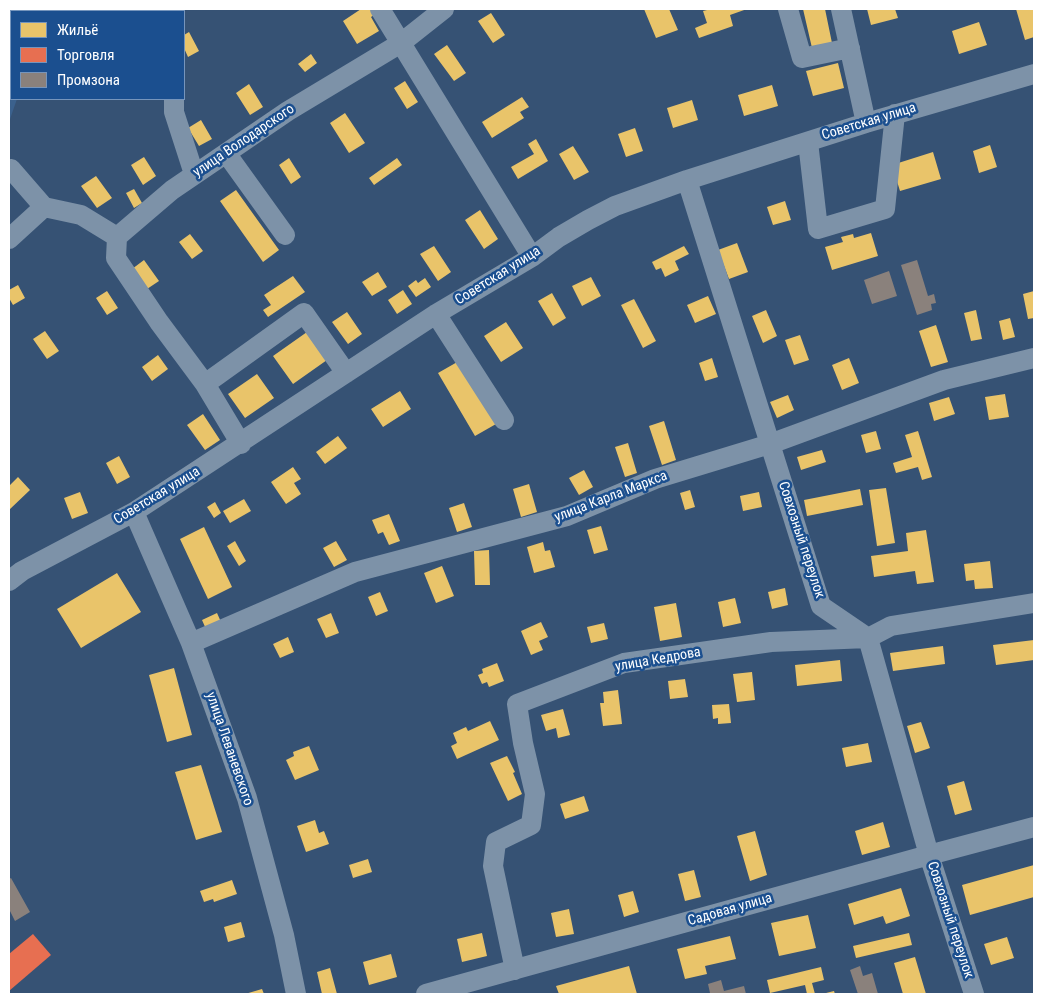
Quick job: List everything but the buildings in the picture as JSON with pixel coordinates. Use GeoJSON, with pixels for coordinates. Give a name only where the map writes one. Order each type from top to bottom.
{"type":"FeatureCollection","features":[{"type":"Feature","properties":{"kind":"street"},"geometry":{"type":"LineString","coordinates":[[380,9],[532,257]]}},
{"type":"Feature","properties":{"kind":"street","name":"улица Володарского"},"geometry":{"type":"LineString","coordinates":[[117,237],[172,190],[194,174],[288,111],[401,43],[444,9]]}},
{"type":"Feature","properties":{"kind":"street"},"geometry":{"type":"LineString","coordinates":[[788,9],[802,58],[850,48]]}},
{"type":"Feature","properties":{"kind":"street"},"geometry":{"type":"LineString","coordinates":[[841,9],[866,123]]}},
{"type":"Feature","properties":{"kind":"street","name":"Советская улица"},"geometry":{"type":"LineString","coordinates":[[13,572],[134,512],[241,444],[436,314],[532,257],[559,237],[615,206],[687,180],[866,123],[1034,74]]}},
{"type":"Feature","properties":{"kind":"street"},"geometry":{"type":"LineString","coordinates":[[174,100],[174,112],[194,174]]}},
{"type":"Feature","properties":{"kind":"street"},"geometry":{"type":"LineString","coordinates":[[808,142],[818,229],[885,209],[895,114]]}},
{"type":"Feature","properties":{"kind":"street"},"geometry":{"type":"LineString","coordinates":[[226,153],[285,235]]}},
{"type":"Feature","properties":{"kind":"street"},"geometry":{"type":"LineString","coordinates":[[11,169],[44,207],[81,215],[117,237],[116,258],[204,384],[241,444]]}},
{"type":"Feature","properties":{"kind":"street","name":"Совхозный переулок"},"geometry":{"type":"LineString","coordinates":[[687,180],[821,606],[868,638],[929,855],[974,994]]}},
{"type":"Feature","properties":{"kind":"street"},"geometry":{"type":"LineString","coordinates":[[9,239],[44,207]]}},
{"type":"Feature","properties":{"kind":"street"},"geometry":{"type":"LineString","coordinates":[[204,384],[304,313],[346,373]]}},
{"type":"Feature","properties":{"kind":"street"},"geometry":{"type":"LineString","coordinates":[[436,314],[504,420]]}},
{"type":"Feature","properties":{"kind":"street","name":"улица Карла Маркса"},"geometry":{"type":"LineString","coordinates":[[192,643],[355,572],[567,516],[654,479],[770,444],[944,380],[1034,358]]}},
{"type":"Feature","properties":{"kind":"street","name":"улица Леваневского"},"geometry":{"type":"LineString","coordinates":[[134,512],[192,643],[247,798],[284,935],[296,994]]}},
{"type":"Feature","properties":{"kind":"street","name":"улица Кедрова"},"geometry":{"type":"LineString","coordinates":[[515,970],[493,866],[496,842],[531,825],[535,794],[523,743],[517,704],[624,663],[771,642],[868,638],[891,626],[1034,603]]}},
{"type":"Feature","properties":{"kind":"street","name":"Садовая улица"},"geometry":{"type":"LineString","coordinates":[[426,994],[1034,827]]}},
{"type":"Feature","properties":{"kind":"water"},"geometry":{"type":"Polygon","coordinates":[[[9,23],[10,100],[17,100],[9,122],[9,23]]]}}]}
